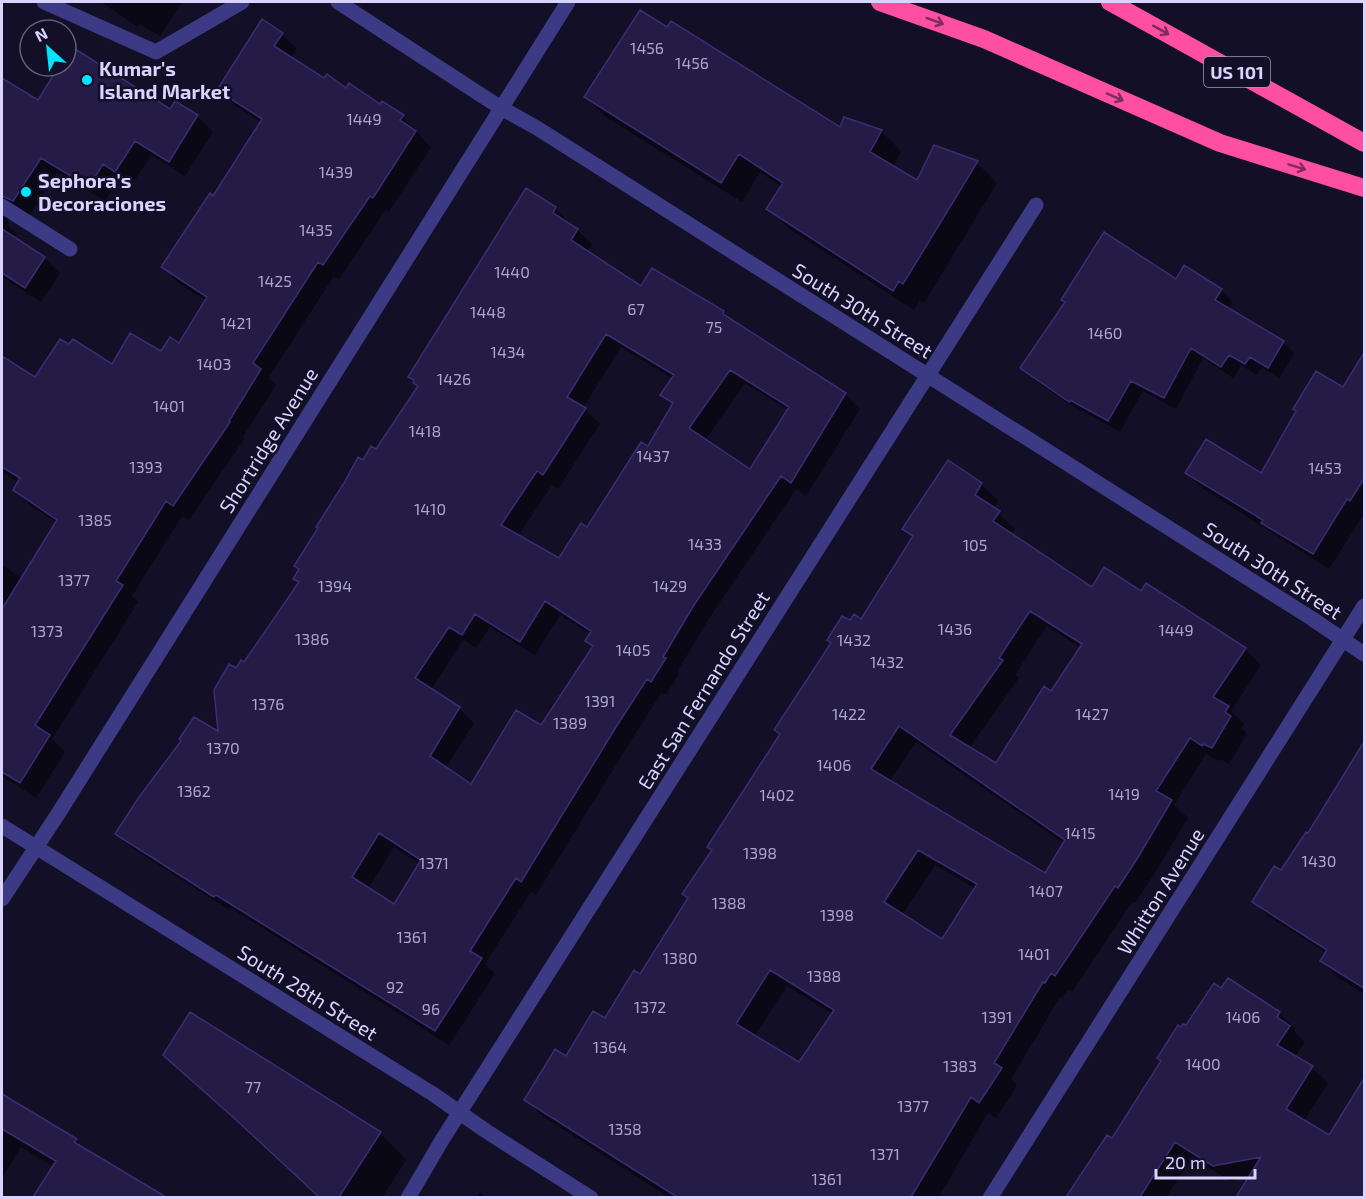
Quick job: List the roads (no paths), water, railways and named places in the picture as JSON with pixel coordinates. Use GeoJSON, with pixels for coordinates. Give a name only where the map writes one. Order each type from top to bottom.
{"type":"FeatureCollection","features":[{"type":"Feature","properties":{"kind":"highway"},"geometry":{"type":"LineString","coordinates":[[880,2],[984,39],[1220,143],[1365,188]]}},
{"type":"Feature","properties":{"kind":"highway","name":"US 101"},"geometry":{"type":"LineString","coordinates":[[1110,2],[1365,143]]}},
{"type":"Feature","properties":{"kind":"street"},"geometry":{"type":"LineString","coordinates":[[44,2],[156,52],[242,2]]}},
{"type":"Feature","properties":{"kind":"street","name":"South 30th Street"},"geometry":{"type":"LineString","coordinates":[[338,2],[501,108],[537,128],[1365,654]]}},
{"type":"Feature","properties":{"kind":"street","name":"Shortridge Avenue"},"geometry":{"type":"LineString","coordinates":[[2,899],[568,2]]}},
{"type":"Feature","properties":{"kind":"street","name":"East San Fernando Street"},"geometry":{"type":"LineString","coordinates":[[408,1197],[459,1113],[1036,205]]}},
{"type":"Feature","properties":{"kind":"street"},"geometry":{"type":"LineString","coordinates":[[2,206],[70,249]]}},
{"type":"Feature","properties":{"kind":"street","name":"Whitton Avenue"},"geometry":{"type":"LineString","coordinates":[[990,1197],[1365,606]]}},
{"type":"Feature","properties":{"kind":"street","name":"South 28th Street"},"geometry":{"type":"LineString","coordinates":[[2,826],[433,1094],[591,1197]]}},
{"type":"Feature","properties":{"kind":"place","name":"Kumar's Island Market"},"geometry":{"type":"Point","coordinates":[87,80]}},
{"type":"Feature","properties":{"kind":"place","name":"Sephora's Decoraciones"},"geometry":{"type":"Point","coordinates":[26,192]}}]}
